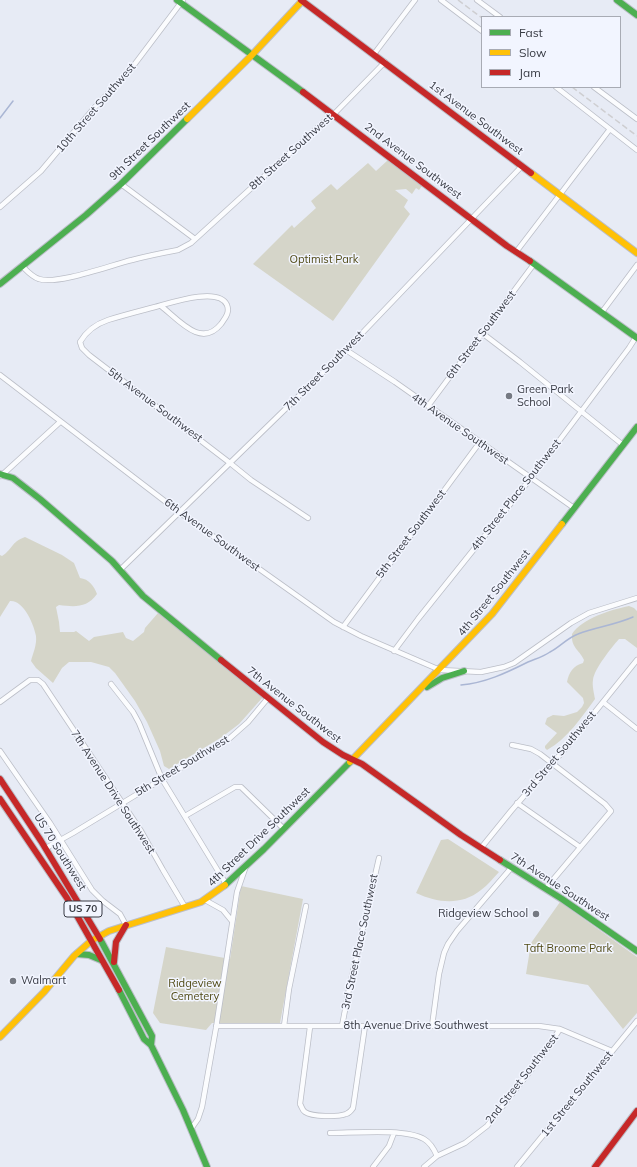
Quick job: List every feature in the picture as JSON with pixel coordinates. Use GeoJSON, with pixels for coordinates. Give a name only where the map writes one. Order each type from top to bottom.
{"type":"FeatureCollection","features":[{"type":"Feature","properties":{"kind":"main road","name":"1st Avenue Southwest"},"geometry":{"type":"LineString","coordinates":[[303,0],[637,253]]}},
{"type":"Feature","properties":{"kind":"main road","name":"9th Street Southwest"},"geometry":{"type":"LineString","coordinates":[[0,284],[86,215],[121,184],[252,55],[303,0]]}},
{"type":"Feature","properties":{"kind":"main road"},"geometry":{"type":"LineString","coordinates":[[617,0],[637,15]]}},
{"type":"Feature","properties":{"kind":"main road","name":"2nd Avenue Southwest"},"geometry":{"type":"LineString","coordinates":[[180,1],[334,114],[516,252],[636,337]]}},
{"type":"Feature","properties":{"kind":"main road","name":"4th Street Southwest"},"geometry":{"type":"LineString","coordinates":[[353,759],[440,670],[492,614],[637,427]]}},
{"type":"Feature","properties":{"kind":"main road","name":"7th Avenue Southwest"},"geometry":{"type":"LineString","coordinates":[[1,475],[13,478],[21,484],[93,545],[120,570],[143,596],[268,698],[331,747],[362,764],[418,806],[546,888],[637,951]]}},
{"type":"Feature","properties":{"kind":"main road"},"geometry":{"type":"LineString","coordinates":[[413,697],[437,681],[464,672]]}},
{"type":"Feature","properties":{"kind":"main road","name":"4th Street Drive Southwest"},"geometry":{"type":"LineString","coordinates":[[0,1037],[44,992],[77,954],[91,941],[126,925],[205,900],[226,884],[284,829],[353,759]]}},
{"type":"Feature","properties":{"kind":"main road","name":"US 70 Southwest"},"geometry":{"type":"LineString","coordinates":[[0,780],[80,902],[152,1036],[151,1045]]}},
{"type":"Feature","properties":{"kind":"main road","name":"US 70 Southwest"},"geometry":{"type":"LineString","coordinates":[[0,799],[60,887],[122,996],[144,1039],[151,1045],[180,1104],[207,1167]]}},
{"type":"Feature","properties":{"kind":"main road"},"geometry":{"type":"LineString","coordinates":[[114,966],[114,946],[120,933],[126,925]]}},
{"type":"Feature","properties":{"kind":"main road"},"geometry":{"type":"LineString","coordinates":[[77,954],[94,956],[102,960]]}},
{"type":"Feature","properties":{"kind":"main road"},"geometry":{"type":"LineString","coordinates":[[595,1167],[637,1110]]}},
{"type":"Feature","properties":{"kind":"street"},"geometry":{"type":"LineString","coordinates":[[374,54],[415,0]]}},
{"type":"Feature","properties":{"kind":"street"},"geometry":{"type":"LineString","coordinates":[[440,0],[481,30]]}},
{"type":"Feature","properties":{"kind":"street"},"geometry":{"type":"LineString","coordinates":[[476,0],[499,16]]}},
{"type":"Feature","properties":{"kind":"street","name":"10th Street Southwest"},"geometry":{"type":"LineString","coordinates":[[0,207],[41,171],[95,107],[131,69],[180,1]]}},
{"type":"Feature","properties":{"kind":"street","name":"8th Street Southwest"},"geometry":{"type":"LineString","coordinates":[[22,266],[38,279],[62,279],[131,260],[178,250],[186,246],[334,114],[385,62]]}},
{"type":"Feature","properties":{"kind":"street"},"geometry":{"type":"LineString","coordinates":[[557,88],[637,150]]}},
{"type":"Feature","properties":{"kind":"street"},"geometry":{"type":"LineString","coordinates":[[595,88],[637,119]]}},
{"type":"Feature","properties":{"kind":"street"},"geometry":{"type":"LineString","coordinates":[[516,252],[610,129]]}},
{"type":"Feature","properties":{"kind":"street","name":"7th Street Southwest"},"geometry":{"type":"LineString","coordinates":[[120,570],[346,350],[522,166]]}},
{"type":"Feature","properties":{"kind":"street"},"geometry":{"type":"LineString","coordinates":[[121,184],[195,239]]}},
{"type":"Feature","properties":{"kind":"street","name":"6th Street Southwest"},"geometry":{"type":"LineString","coordinates":[[428,406],[534,264]]}},
{"type":"Feature","properties":{"kind":"street"},"geometry":{"type":"LineString","coordinates":[[602,312],[637,264]]}},
{"type":"Feature","properties":{"kind":"street","name":"5th Avenue Southwest"},"geometry":{"type":"LineString","coordinates":[[161,306],[188,328],[194,332],[204,335],[210,334],[215,330],[228,313],[226,302],[219,298],[192,298],[114,318],[97,324],[83,336],[80,342],[82,348],[89,355],[251,480],[308,518]]}},
{"type":"Feature","properties":{"kind":"street"},"geometry":{"type":"LineString","coordinates":[[482,333],[623,445]]}},
{"type":"Feature","properties":{"kind":"street","name":"4th Street Place Southwest"},"geometry":{"type":"LineString","coordinates":[[394,651],[531,478],[636,337]]}},
{"type":"Feature","properties":{"kind":"street","name":"4th Avenue Southwest"},"geometry":{"type":"LineString","coordinates":[[346,350],[574,508]]}},
{"type":"Feature","properties":{"kind":"street","name":"6th Avenue Southwest"},"geometry":{"type":"LineString","coordinates":[[0,375],[179,512],[343,627],[360,636],[440,670],[481,672],[504,667],[523,658],[578,619],[596,610],[637,598]]}},
{"type":"Feature","properties":{"kind":"street"},"geometry":{"type":"LineString","coordinates":[[1,475],[60,422]]}},
{"type":"Feature","properties":{"kind":"street","name":"5th Street Southwest"},"geometry":{"type":"LineString","coordinates":[[343,627],[480,442]]}},
{"type":"Feature","properties":{"kind":"street","name":"3rd Street Southwest"},"geometry":{"type":"LineString","coordinates":[[482,848],[517,803],[553,763],[637,660]]}},
{"type":"Feature","properties":{"kind":"street","name":"7th Avenue Drive Southwest"},"geometry":{"type":"LineString","coordinates":[[0,702],[30,680],[38,680],[43,684],[141,831],[185,907]]}},
{"type":"Feature","properties":{"kind":"street"},"geometry":{"type":"LineString","coordinates":[[111,684],[133,712],[162,779],[226,884]]}},
{"type":"Feature","properties":{"kind":"street","name":"5th Street Southwest"},"geometry":{"type":"LineString","coordinates":[[46,848],[230,738],[248,722],[268,698]]}},
{"type":"Feature","properties":{"kind":"street"},"geometry":{"type":"LineString","coordinates":[[602,702],[637,729]]}},
{"type":"Feature","properties":{"kind":"street"},"geometry":{"type":"LineString","coordinates":[[512,745],[531,750],[553,763],[605,804],[611,811],[546,888]]}},
{"type":"Feature","properties":{"kind":"street"},"geometry":{"type":"LineString","coordinates":[[0,751],[61,840],[92,890],[102,901],[120,914],[126,925]]}},
{"type":"Feature","properties":{"kind":"street"},"geometry":{"type":"LineString","coordinates":[[185,816],[235,787],[241,787],[284,829]]}},
{"type":"Feature","properties":{"kind":"street"},"geometry":{"type":"LineString","coordinates":[[517,803],[580,846]]}},
{"type":"Feature","properties":{"kind":"street","name":"3rd Street Place Southwest"},"geometry":{"type":"LineString","coordinates":[[342,1026],[379,858]]}},
{"type":"Feature","properties":{"kind":"street"},"geometry":{"type":"LineString","coordinates":[[191,1129],[198,1119],[202,1107],[238,887],[246,866]]}},
{"type":"Feature","properties":{"kind":"street"},"geometry":{"type":"LineString","coordinates":[[432,1026],[439,974],[444,953],[448,944],[457,931],[512,867]]}},
{"type":"Feature","properties":{"kind":"street"},"geometry":{"type":"LineString","coordinates":[[205,900],[223,910],[232,921]]}},
{"type":"Feature","properties":{"kind":"street"},"geometry":{"type":"LineString","coordinates":[[284,1026],[288,989],[306,906]]}},
{"type":"Feature","properties":{"kind":"street","name":"1st Street Southwest"},"geometry":{"type":"LineString","coordinates":[[517,1167],[637,1021]]}},
{"type":"Feature","properties":{"kind":"street","name":"8th Avenue Drive Southwest"},"geometry":{"type":"LineString","coordinates":[[216,1026],[539,1026],[560,1029],[612,1051]]}},
{"type":"Feature","properties":{"kind":"street"},"geometry":{"type":"LineString","coordinates":[[310,1027],[300,1104],[303,1110],[310,1115],[330,1115],[347,1114],[353,1108],[365,1026]]}},
{"type":"Feature","properties":{"kind":"street","name":"2nd Street Southwest"},"geometry":{"type":"LineString","coordinates":[[424,1167],[437,1156],[465,1143],[487,1126],[542,1056],[560,1029]]}},
{"type":"Feature","properties":{"kind":"street"},"geometry":{"type":"LineString","coordinates":[[330,1133],[383,1132],[413,1135],[423,1138],[431,1144],[437,1156]]}},
{"type":"Feature","properties":{"kind":"street"},"geometry":{"type":"LineString","coordinates":[[373,1167],[389,1146],[394,1133]]}},
{"type":"Feature","properties":{"kind":"green space","name":"Optimist Park"},"geometry":{"type":"Polygon","coordinates":[[[388,160],[422,186],[419,190],[416,188],[412,194],[406,189],[395,190],[408,200],[404,207],[410,214],[333,321],[253,264],[292,225],[294,228],[316,208],[311,201],[331,184],[337,190],[368,163],[376,171],[388,160]]]}},
{"type":"Feature","properties":{"kind":"green space"},"geometry":{"type":"Polygon","coordinates":[[[25,537],[62,555],[74,563],[80,578],[91,583],[97,594],[89,602],[80,606],[59,605],[56,607],[60,632],[76,631],[89,641],[94,637],[123,632],[126,638],[133,641],[144,632],[145,628],[158,613],[263,697],[239,724],[222,737],[169,769],[164,766],[160,751],[147,722],[135,701],[109,667],[91,662],[69,662],[62,668],[53,683],[36,668],[31,661],[36,636],[28,614],[20,604],[10,601],[0,617],[0,555],[2,556],[14,543],[25,537]]]}},
{"type":"Feature","properties":{"kind":"green space"},"geometry":{"type":"Polygon","coordinates":[[[629,606],[637,611],[637,648],[625,639],[619,639],[604,658],[594,675],[593,685],[595,699],[568,734],[547,750],[545,746],[557,733],[545,724],[547,718],[553,715],[564,716],[577,712],[584,703],[583,698],[567,682],[572,670],[583,663],[584,660],[574,645],[572,634],[583,623],[590,619],[606,612],[629,606]]]}},
{"type":"Feature","properties":{"kind":"green space"},"geometry":{"type":"Polygon","coordinates":[[[448,839],[499,872],[484,888],[466,899],[457,901],[441,901],[416,893],[441,840],[448,839]]]}},
{"type":"Feature","properties":{"kind":"green space","name":"Ridgeview Cemetery"},"geometry":{"type":"Polygon","coordinates":[[[241,886],[303,899],[280,1023],[212,1023],[206,1030],[160,1023],[153,1013],[166,947],[230,959],[241,886]]]}},
{"type":"Feature","properties":{"kind":"green space","name":"Taft Broome Park"},"geometry":{"type":"Polygon","coordinates":[[[560,902],[637,957],[637,1013],[623,1029],[588,985],[526,974],[531,943],[560,902]]]}},
{"type":"Feature","properties":{"kind":"waterway"},"geometry":{"type":"LineString","coordinates":[[0,118],[13,101]]}},
{"type":"Feature","properties":{"kind":"waterway"},"geometry":{"type":"LineString","coordinates":[[461,685],[495,677],[545,655],[574,636],[633,617]]}},
{"type":"Feature","properties":{"kind":"railway"},"geometry":{"type":"LineString","coordinates":[[458,0],[481,17]]}},
{"type":"Feature","properties":{"kind":"railway"},"geometry":{"type":"LineString","coordinates":[[573,88],[637,136]]}},
{"type":"Feature","properties":{"kind":"traffic: fast"},"geometry":{"type":"LineString","coordinates":[[177,0],[303,92]]}},
{"type":"Feature","properties":{"kind":"traffic: fast"},"geometry":{"type":"LineString","coordinates":[[617,0],[637,15]]}},
{"type":"Feature","properties":{"kind":"traffic: fast"},"geometry":{"type":"LineString","coordinates":[[0,284],[86,215],[121,184],[187,119]]}},
{"type":"Feature","properties":{"kind":"traffic: fast"},"geometry":{"type":"LineString","coordinates":[[530,261],[637,338]]}},
{"type":"Feature","properties":{"kind":"traffic: fast"},"geometry":{"type":"LineString","coordinates":[[562,524],[637,427]]}},
{"type":"Feature","properties":{"kind":"traffic: fast"},"geometry":{"type":"LineString","coordinates":[[0,474],[13,478],[40,499],[112,561],[143,596],[221,660]]}},
{"type":"Feature","properties":{"kind":"traffic: fast"},"geometry":{"type":"LineString","coordinates":[[427,687],[442,678],[464,671]]}},
{"type":"Feature","properties":{"kind":"traffic: fast"},"geometry":{"type":"LineString","coordinates":[[225,885],[264,849],[350,762]]}},
{"type":"Feature","properties":{"kind":"traffic: fast"},"geometry":{"type":"LineString","coordinates":[[500,860],[562,899],[637,951]]}},
{"type":"Feature","properties":{"kind":"traffic: fast"},"geometry":{"type":"LineString","coordinates":[[100,939],[152,1036],[151,1045]]}},
{"type":"Feature","properties":{"kind":"traffic: fast"},"geometry":{"type":"LineString","coordinates":[[77,954],[89,955],[101,960]]}},
{"type":"Feature","properties":{"kind":"traffic: fast"},"geometry":{"type":"LineString","coordinates":[[119,990],[144,1039],[151,1045],[183,1110],[207,1167]]}},
{"type":"Feature","properties":{"kind":"traffic: slow"},"geometry":{"type":"LineString","coordinates":[[187,119],[252,55],[303,0]]}},
{"type":"Feature","properties":{"kind":"traffic: slow"},"geometry":{"type":"LineString","coordinates":[[531,173],[637,253]]}},
{"type":"Feature","properties":{"kind":"traffic: slow"},"geometry":{"type":"LineString","coordinates":[[350,762],[492,614],[562,524]]}},
{"type":"Feature","properties":{"kind":"traffic: slow"},"geometry":{"type":"LineString","coordinates":[[0,1037],[44,992],[74,956],[91,941],[109,931],[201,902],[225,885]]}},
{"type":"Feature","properties":{"kind":"traffic: jam"},"geometry":{"type":"LineString","coordinates":[[301,0],[531,173]]}},
{"type":"Feature","properties":{"kind":"traffic: jam"},"geometry":{"type":"LineString","coordinates":[[303,92],[507,246],[530,261]]}},
{"type":"Feature","properties":{"kind":"traffic: jam"},"geometry":{"type":"LineString","coordinates":[[221,660],[323,742],[343,755],[362,764],[461,835],[500,860]]}},
{"type":"Feature","properties":{"kind":"traffic: jam"},"geometry":{"type":"LineString","coordinates":[[0,779],[41,841],[100,939]]}},
{"type":"Feature","properties":{"kind":"traffic: jam"},"geometry":{"type":"LineString","coordinates":[[0,799],[67,898],[119,990]]}},
{"type":"Feature","properties":{"kind":"traffic: jam"},"geometry":{"type":"LineString","coordinates":[[114,962],[116,942],[126,925]]}},
{"type":"Feature","properties":{"kind":"traffic: jam"},"geometry":{"type":"LineString","coordinates":[[595,1167],[637,1111]]}},
{"type":"Feature","properties":{"kind":"place","name":"Green Park School"},"geometry":{"type":"Point","coordinates":[509,396]}},
{"type":"Feature","properties":{"kind":"place","name":"Ridgeview School"},"geometry":{"type":"Point","coordinates":[536,914]}},
{"type":"Feature","properties":{"kind":"place","name":"Walmart"},"geometry":{"type":"Point","coordinates":[13,981]}}]}
